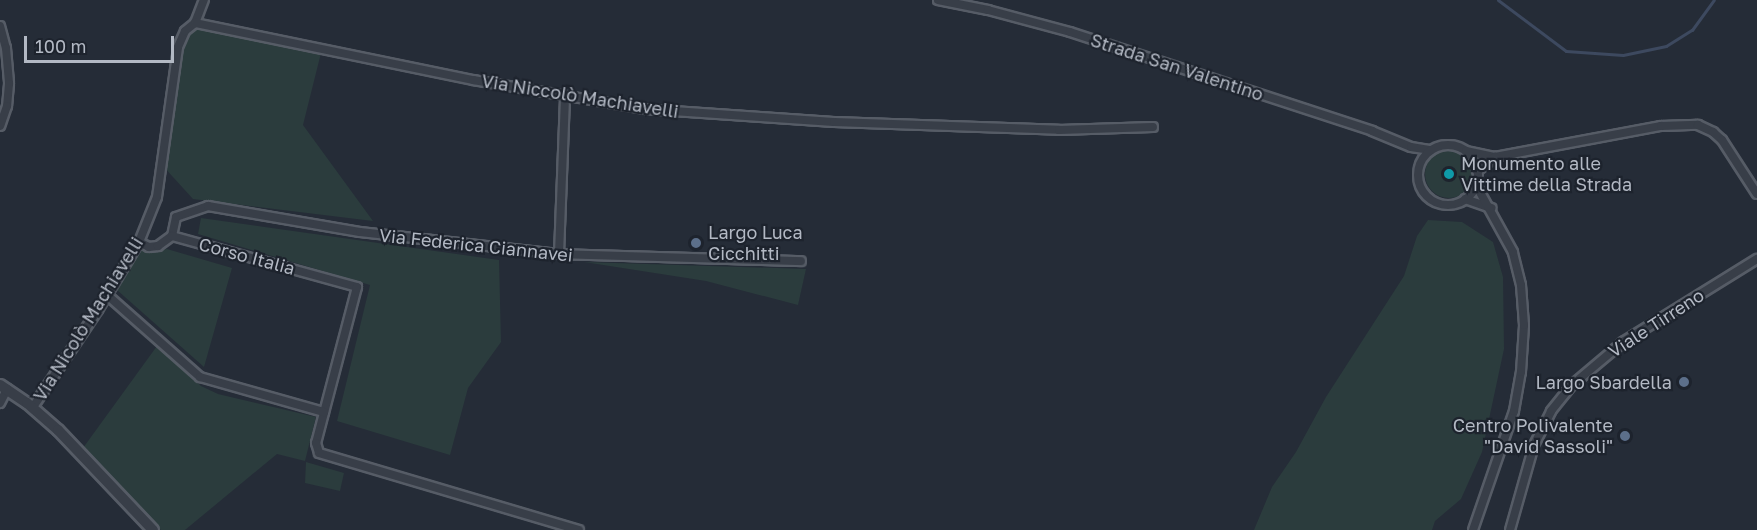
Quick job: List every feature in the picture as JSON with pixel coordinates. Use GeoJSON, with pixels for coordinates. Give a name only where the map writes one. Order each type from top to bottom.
{"type":"FeatureCollection","features":[{"type":"Feature","properties":{"kind":"street"},"geometry":{"type":"LineString","coordinates":[[195,23],[204,0]]}},
{"type":"Feature","properties":{"kind":"street","name":"Strada San Valentino"},"geometry":{"type":"LineString","coordinates":[[938,0],[988,10],[1070,32],[1372,130],[1411,147],[1431,150]]}},
{"type":"Feature","properties":{"kind":"street","name":"Via Niccolò Machiavelli"},"geometry":{"type":"LineString","coordinates":[[195,23],[565,96],[644,109],[834,123],[1059,130],[1153,128]]}},
{"type":"Feature","properties":{"kind":"street","name":"Via Nicolò Machiavelli"},"geometry":{"type":"LineString","coordinates":[[33,407],[139,242],[157,197],[177,52],[183,35],[195,23]]}},
{"type":"Feature","properties":{"kind":"street"},"geometry":{"type":"LineString","coordinates":[[0,26],[6,48],[9,84],[7,106],[0,126]]}},
{"type":"Feature","properties":{"kind":"street"},"geometry":{"type":"LineString","coordinates":[[559,254],[565,96]]}},
{"type":"Feature","properties":{"kind":"street"},"geometry":{"type":"LineString","coordinates":[[1420,165],[1431,150],[1449,145],[1495,157],[1661,126],[1694,125],[1709,130],[1722,140],[1757,194]]}},
{"type":"Feature","properties":{"kind":"street"},"geometry":{"type":"LineString","coordinates":[[1411,147],[1420,165],[1419,183],[1430,199],[1448,205],[1465,199],[1476,184],[1477,171],[1473,157],[1466,151]]}},
{"type":"Feature","properties":{"kind":"street"},"geometry":{"type":"LineString","coordinates":[[1477,171],[1495,157]]}},
{"type":"Feature","properties":{"kind":"street"},"geometry":{"type":"LineString","coordinates":[[1473,530],[1511,423],[1520,382],[1524,340],[1524,306],[1518,269],[1491,208],[1476,184]]}},
{"type":"Feature","properties":{"kind":"street"},"geometry":{"type":"LineString","coordinates":[[1465,199],[1491,208]]}},
{"type":"Feature","properties":{"kind":"street","name":"Via Federica Ciannavei"},"geometry":{"type":"LineString","coordinates":[[172,236],[176,217],[208,206],[360,232],[559,254],[801,261]]}},
{"type":"Feature","properties":{"kind":"street"},"geometry":{"type":"LineString","coordinates":[[139,242],[149,247],[158,246],[172,236]]}},
{"type":"Feature","properties":{"kind":"street","name":"Corso Italia"},"geometry":{"type":"LineString","coordinates":[[172,236],[357,287],[324,412]]}},
{"type":"Feature","properties":{"kind":"street","name":"Viale Tirreno"},"geometry":{"type":"LineString","coordinates":[[1510,530],[1531,452],[1545,421],[1562,396],[1585,371],[1623,342],[1757,259]]}},
{"type":"Feature","properties":{"kind":"street"},"geometry":{"type":"LineString","coordinates":[[107,295],[200,377],[324,412],[315,445],[322,456],[579,530]]}},
{"type":"Feature","properties":{"kind":"street"},"geometry":{"type":"LineString","coordinates":[[0,403],[3,387],[33,407],[153,530]]}},
{"type":"Feature","properties":{"kind":"shaded area"},"geometry":{"type":"Polygon","coordinates":[[[195,23],[322,49],[303,125],[373,221],[193,199],[162,165],[176,60],[195,23]]]}},
{"type":"Feature","properties":{"kind":"shaded area"},"geometry":{"type":"Polygon","coordinates":[[[1444,150],[1454,150],[1466,157],[1473,169],[1473,179],[1466,191],[1454,198],[1444,198],[1429,187],[1425,179],[1425,169],[1436,154],[1444,150]]]}},
{"type":"Feature","properties":{"kind":"shaded area"},"geometry":{"type":"Polygon","coordinates":[[[201,218],[499,260],[501,342],[468,388],[450,455],[337,421],[370,285],[198,234],[201,218]]]}},
{"type":"Feature","properties":{"kind":"shaded area"},"geometry":{"type":"Polygon","coordinates":[[[1428,220],[1462,222],[1493,242],[1503,277],[1504,349],[1482,452],[1461,499],[1435,521],[1432,530],[1254,530],[1272,487],[1296,452],[1326,397],[1404,276],[1417,236],[1428,220]]]}},
{"type":"Feature","properties":{"kind":"shaded area"},"geometry":{"type":"Polygon","coordinates":[[[140,249],[151,252],[167,249],[232,268],[204,367],[117,290],[140,249]]]}},
{"type":"Feature","properties":{"kind":"shaded area"},"geometry":{"type":"Polygon","coordinates":[[[584,262],[806,269],[798,305],[706,281],[584,262]]]}},
{"type":"Feature","properties":{"kind":"shaded area"},"geometry":{"type":"Polygon","coordinates":[[[157,346],[201,386],[218,394],[316,417],[305,461],[277,454],[185,530],[161,530],[149,520],[83,448],[157,346]]]}},
{"type":"Feature","properties":{"kind":"shaded area"},"geometry":{"type":"Polygon","coordinates":[[[306,462],[344,473],[340,491],[305,483],[306,462]]]}},
{"type":"Feature","properties":{"kind":"waterway"},"geometry":{"type":"LineString","coordinates":[[1498,0],[1566,51],[1623,55],[1666,46],[1692,30],[1714,0]]}},
{"type":"Feature","properties":{"kind":"place","name":"Monumento alle Vittime della Strada"},"geometry":{"type":"Point","coordinates":[1449,174]}},
{"type":"Feature","properties":{"kind":"place","name":"Largo Luca Cicchitti"},"geometry":{"type":"Point","coordinates":[696,243]}},
{"type":"Feature","properties":{"kind":"place","name":"Largo Sbardella"},"geometry":{"type":"Point","coordinates":[1684,382]}},
{"type":"Feature","properties":{"kind":"place","name":"Centro Polivalente \"David Sassoli\""},"geometry":{"type":"Point","coordinates":[1625,436]}}]}
